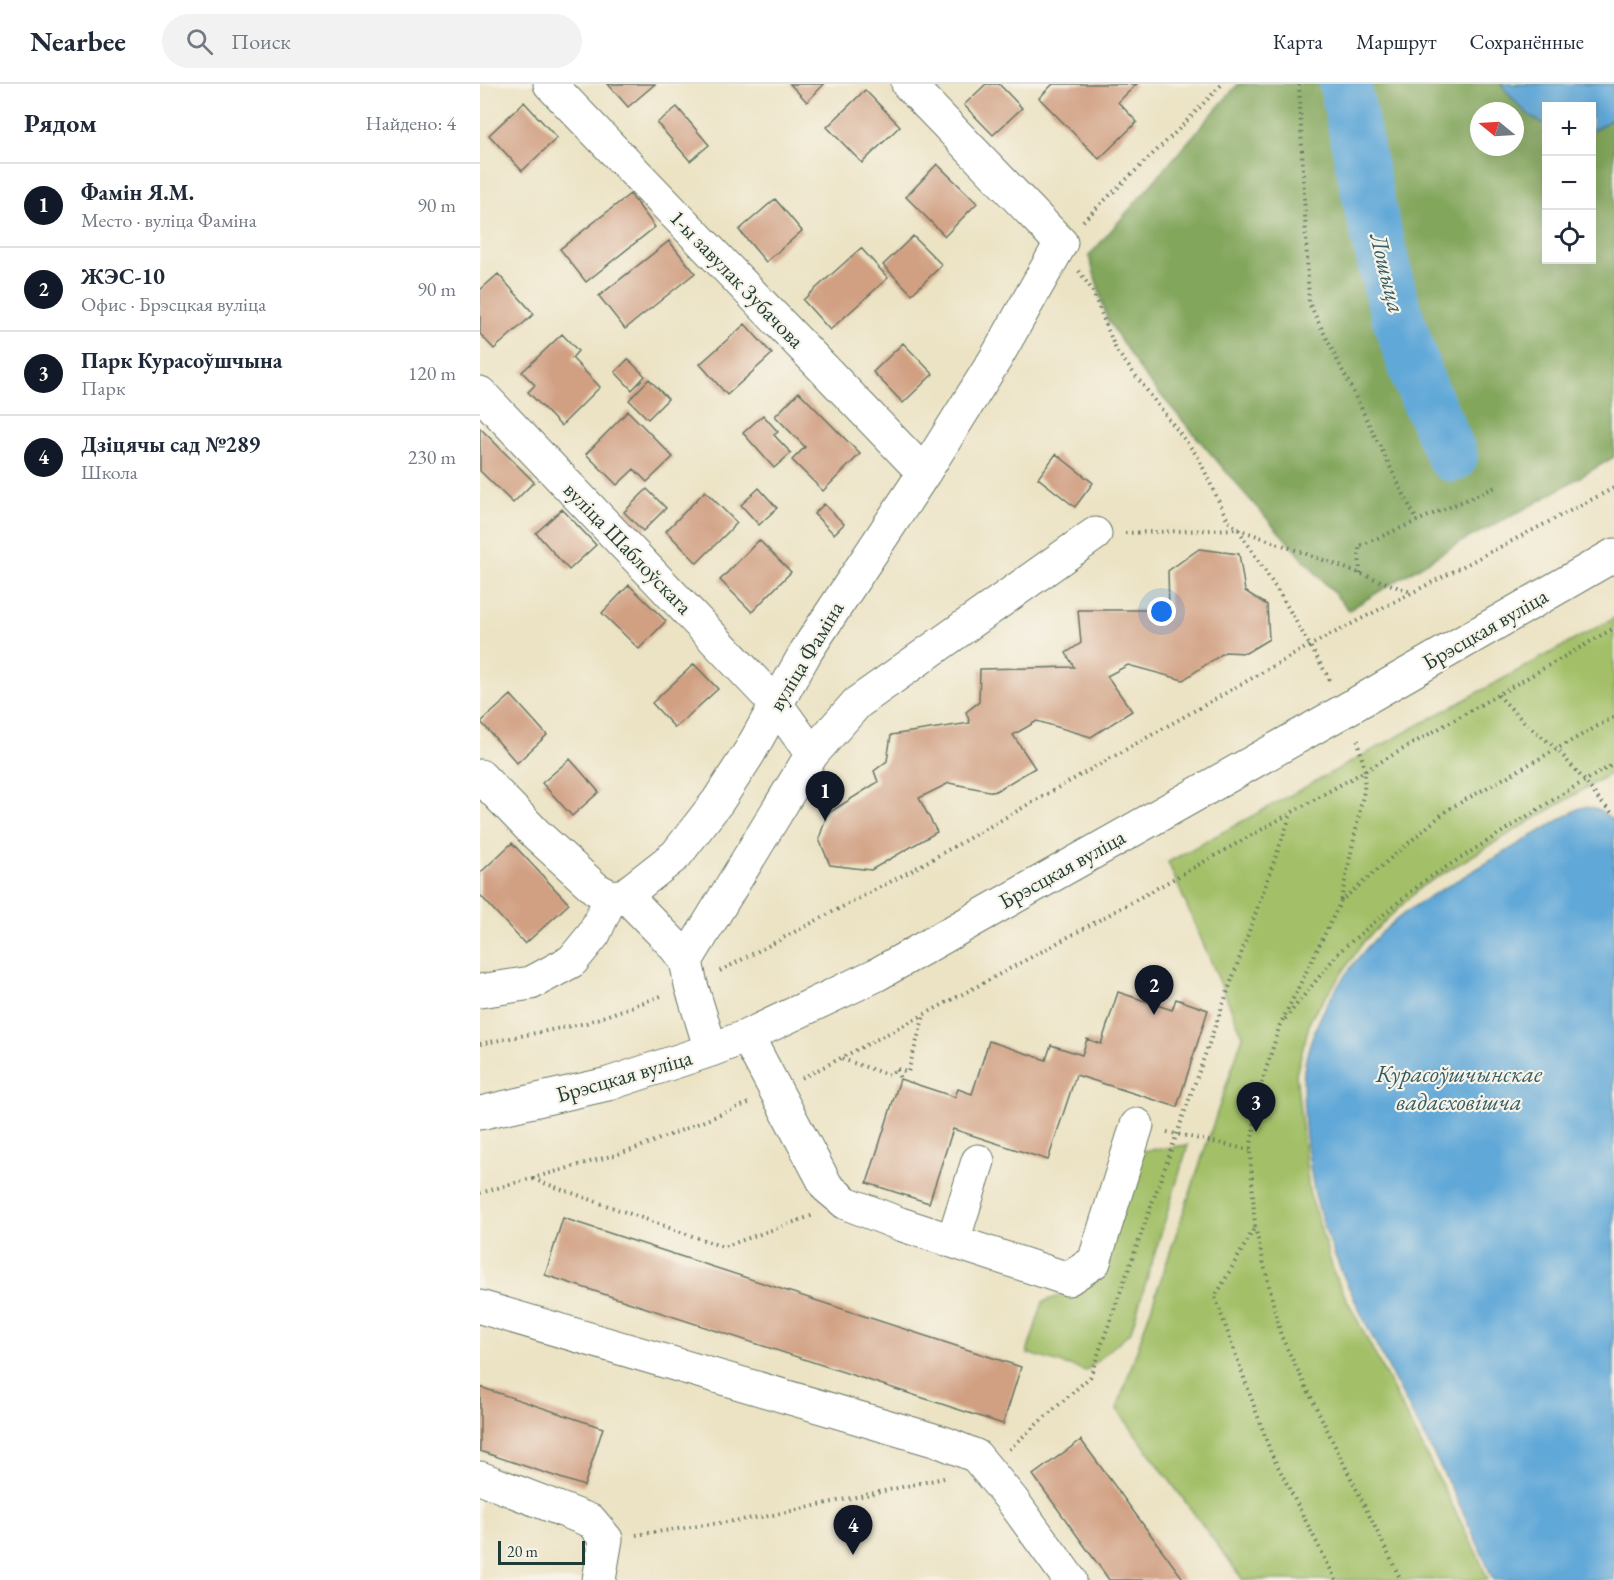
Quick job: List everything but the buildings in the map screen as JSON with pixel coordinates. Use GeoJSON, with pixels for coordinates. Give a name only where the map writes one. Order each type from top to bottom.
{"type":"FeatureCollection","features":[{"type":"Feature","properties":{"kind":"street","name":"1-ы завулак Зубачова"},"geometry":{"type":"LineString","coordinates":[[550,84],[924,473]]}},
{"type":"Feature","properties":{"kind":"street"},"geometry":{"type":"LineString","coordinates":[[908,84],[1061,243]]}},
{"type":"Feature","properties":{"kind":"street","name":"вуліца Фаміна"},"geometry":{"type":"LineString","coordinates":[[618,896],[676,855],[718,801],[749,753],[807,650],[924,473],[996,358],[1061,243]]}},
{"type":"Feature","properties":{"kind":"street","name":"вуліца Шаблоўскага"},"geometry":{"type":"LineString","coordinates":[[480,393],[776,704],[813,754]]}},
{"type":"Feature","properties":{"kind":"street"},"geometry":{"type":"LineString","coordinates":[[688,973],[813,754],[857,702],[1095,534]]}},
{"type":"Feature","properties":{"kind":"street","name":"Брэсцкая вуліца"},"geometry":{"type":"LineString","coordinates":[[480,1113],[608,1084],[711,1050],[747,1036],[876,975],[1614,555]]}},
{"type":"Feature","properties":{"kind":"street"},"geometry":{"type":"LineString","coordinates":[[480,776],[536,834],[596,889],[618,896],[672,943],[688,973],[711,1050]]}},
{"type":"Feature","properties":{"kind":"street"},"geometry":{"type":"LineString","coordinates":[[480,991],[531,983],[572,961],[594,934],[618,896]]}},
{"type":"Feature","properties":{"kind":"street"},"geometry":{"type":"LineString","coordinates":[[747,1036],[827,1187],[846,1203],[900,1224],[1068,1279],[1094,1262],[1137,1125]]}},
{"type":"Feature","properties":{"kind":"street"},"geometry":{"type":"LineString","coordinates":[[953,1241],[978,1161]]}},
{"type":"Feature","properties":{"kind":"street"},"geometry":{"type":"LineString","coordinates":[[480,1307],[944,1443],[976,1456],[1012,1500],[1070,1580]]}},
{"type":"Feature","properties":{"kind":"street"},"geometry":{"type":"LineString","coordinates":[[480,1478],[591,1521],[606,1539],[599,1580]]}},
{"type":"Feature","properties":{"kind":"path"},"geometry":{"type":"LineString","coordinates":[[1222,84],[1179,129],[1061,243],[1092,290],[1116,350],[1198,458],[1228,521],[1238,529],[1412,592]]}},
{"type":"Feature","properties":{"kind":"path"},"geometry":{"type":"LineString","coordinates":[[1299,84],[1309,303],[1417,522]]}},
{"type":"Feature","properties":{"kind":"path"},"geometry":{"type":"LineString","coordinates":[[1360,574],[1359,546],[1498,486]]}},
{"type":"Feature","properties":{"kind":"path"},"geometry":{"type":"LineString","coordinates":[[480,1044],[586,1023],[688,973],[909,873],[1309,646],[1614,488]]}},
{"type":"Feature","properties":{"kind":"path"},"geometry":{"type":"LineString","coordinates":[[1095,534],[1238,529]]}},
{"type":"Feature","properties":{"kind":"path"},"geometry":{"type":"LineString","coordinates":[[1238,529],[1299,625],[1347,709],[1365,771],[1364,791],[1341,901],[1280,1025],[1261,1085],[1250,1150],[1255,1227],[1281,1336],[1401,1580]]}},
{"type":"Feature","properties":{"kind":"path"},"geometry":{"type":"LineString","coordinates":[[480,1193],[632,1150],[775,1092],[1128,905],[1614,628]]}},
{"type":"Feature","properties":{"kind":"path"},"geometry":{"type":"LineString","coordinates":[[1498,695],[1524,722],[1557,749],[1614,815]]}},
{"type":"Feature","properties":{"kind":"path"},"geometry":{"type":"LineString","coordinates":[[1341,901],[1447,810],[1614,717]]}},
{"type":"Feature","properties":{"kind":"path"},"geometry":{"type":"LineString","coordinates":[[1280,1025],[1340,951],[1424,880],[1614,764]]}},
{"type":"Feature","properties":{"kind":"path"},"geometry":{"type":"LineString","coordinates":[[897,1069],[908,1072],[924,1015]]}},
{"type":"Feature","properties":{"kind":"path"},"geometry":{"type":"LineString","coordinates":[[841,1058],[889,1075],[897,1069]]}},
{"type":"Feature","properties":{"kind":"path"},"geometry":{"type":"LineString","coordinates":[[897,1069],[900,1079]]}},
{"type":"Feature","properties":{"kind":"path"},"geometry":{"type":"LineString","coordinates":[[1199,1139],[1250,1150]]}},
{"type":"Feature","properties":{"kind":"path"},"geometry":{"type":"LineString","coordinates":[[532,1179],[723,1248],[846,1203]]}},
{"type":"Feature","properties":{"kind":"path"},"geometry":{"type":"LineString","coordinates":[[1255,1227],[1215,1297],[1271,1453],[1336,1580]]}},
{"type":"Feature","properties":{"kind":"path"},"geometry":{"type":"LineString","coordinates":[[606,1539],[768,1516],[987,1469]]}},
{"type":"Feature","properties":{"kind":"green space"},"geometry":{"type":"Polygon","coordinates":[[[1238,84],[1614,84],[1614,457],[1534,504],[1455,545],[1349,610],[1246,495],[1142,373],[1107,319],[1089,256],[1238,84]]]}},
{"type":"Feature","properties":{"kind":"green space"},"geometry":{"type":"Polygon","coordinates":[[[1614,618],[1614,771],[1422,886],[1364,941],[1311,1018],[1296,1074],[1309,1191],[1335,1276],[1478,1556],[1488,1580],[1243,1580],[1117,1409],[1243,1036],[1168,862],[1614,618]]]}},
{"type":"Feature","properties":{"kind":"green space"},"geometry":{"type":"Polygon","coordinates":[[[1188,1145],[1131,1331],[1086,1371],[1027,1353],[1043,1302],[1096,1282],[1142,1151],[1188,1145]]]}},
{"type":"Feature","properties":{"kind":"water"},"geometry":{"type":"Polygon","coordinates":[[[1501,84],[1614,84],[1614,118],[1596,129],[1596,102],[1542,102],[1542,123],[1524,110],[1524,102],[1516,102],[1501,84]]]}},
{"type":"Feature","properties":{"kind":"water","name":"Курасоўшчынскае вадасховішча"},"geometry":{"type":"Polygon","coordinates":[[[1584,807],[1601,812],[1614,822],[1614,1580],[1493,1580],[1466,1518],[1356,1304],[1327,1234],[1316,1198],[1309,1160],[1304,1112],[1304,1071],[1314,1031],[1335,992],[1361,955],[1389,926],[1427,898],[1584,807]]]}},
{"type":"Feature","properties":{"kind":"waterway","name":"Лошыца"},"geometry":{"type":"LineString","coordinates":[[1345,84],[1371,212],[1392,299],[1418,379],[1452,456]]}},
{"type":"Feature","properties":{"kind":"place","name":"Фамін Я.М."},"geometry":{"type":"Point","coordinates":[825,821]}},
{"type":"Feature","properties":{"kind":"place","name":"ЖЭС-10"},"geometry":{"type":"Point","coordinates":[1154,1015]}},
{"type":"Feature","properties":{"kind":"place","name":"Парк Курасоўшчына"},"geometry":{"type":"Point","coordinates":[1256,1132]}},
{"type":"Feature","properties":{"kind":"place","name":"Дзіцячы сад №289"},"geometry":{"type":"Point","coordinates":[853,1555]}}]}
